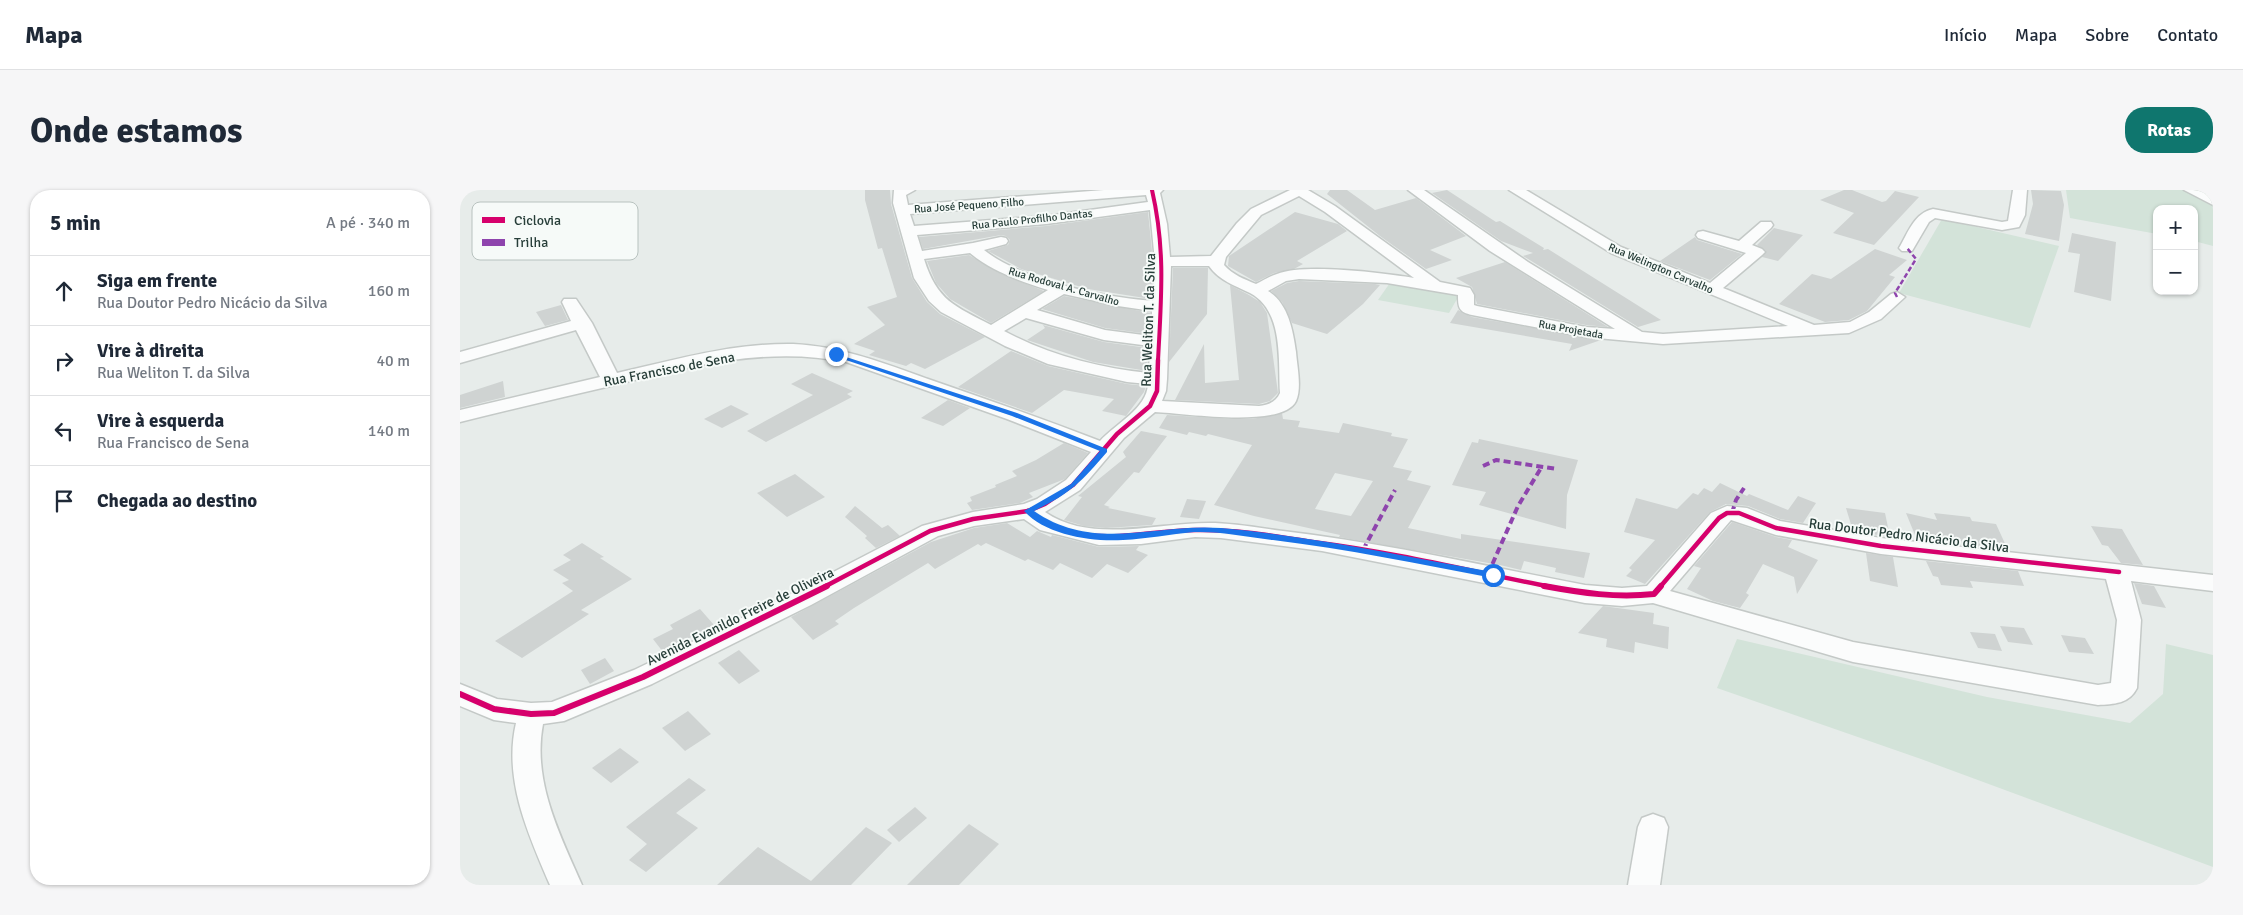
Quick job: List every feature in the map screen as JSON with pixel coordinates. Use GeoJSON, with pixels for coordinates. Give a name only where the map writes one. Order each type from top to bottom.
{"type":"FeatureCollection","features":[{"type":"Feature","properties":{"kind":"street"},"geometry":{"type":"LineString","coordinates":[[1150,406],[1259,412],[1279,408],[1288,399],[1289,393],[1281,318],[1273,301],[1257,290],[1229,279],[1219,270],[1217,261],[1249,217],[1269,204],[1300,190],[1330,209],[1434,284]]}},
{"type":"Feature","properties":{"kind":"street"},"geometry":{"type":"LineString","coordinates":[[1416,190],[1491,244],[1594,310],[1642,338]]}},
{"type":"Feature","properties":{"kind":"street","name":"Rua Welington Carvalho"},"geometry":{"type":"LineString","coordinates":[[1516,190],[1616,250],[1814,331]]}},
{"type":"Feature","properties":{"kind":"street"},"geometry":{"type":"LineString","coordinates":[[1907,248],[1924,219],[1933,214],[2002,226],[2014,224],[2018,215],[2020,190]]}},
{"type":"Feature","properties":{"kind":"street"},"geometry":{"type":"LineString","coordinates":[[2191,190],[2213,201]]}},
{"type":"Feature","properties":{"kind":"street","name":"Rua José Pequeno Filho"},"geometry":{"type":"LineString","coordinates":[[903,198],[1154,194]]}},
{"type":"Feature","properties":{"kind":"street","name":"Rua Paulo Profilho Dantas"},"geometry":{"type":"LineString","coordinates":[[908,231],[1046,220],[1154,194]]}},
{"type":"Feature","properties":{"kind":"street","name":"Rua Weliton T. da Silva"},"geometry":{"type":"LineString","coordinates":[[1028,511],[1058,496],[1074,485],[1126,425],[1150,406],[1155,399],[1158,379],[1164,262],[1160,224],[1154,194]]}},
{"type":"Feature","properties":{"kind":"street"},"geometry":{"type":"LineString","coordinates":[[903,198],[908,231],[922,278],[935,298],[947,308],[991,332],[1054,360],[1118,374],[1158,379]]}},
{"type":"Feature","properties":{"kind":"street"},"geometry":{"type":"LineString","coordinates":[[1741,247],[1766,225]]}},
{"type":"Feature","properties":{"kind":"street"},"geometry":{"type":"LineString","coordinates":[[1703,235],[1757,252],[1711,290]]}},
{"type":"Feature","properties":{"kind":"street"},"geometry":{"type":"LineString","coordinates":[[916,256],[973,248],[1001,241]]}},
{"type":"Feature","properties":{"kind":"street","name":"Rua Rodoval A. Carvalho"},"geometry":{"type":"LineString","coordinates":[[973,248],[986,260],[1003,269],[1062,288],[1123,304],[1162,307]]}},
{"type":"Feature","properties":{"kind":"street"},"geometry":{"type":"LineString","coordinates":[[1164,262],[1217,261]]}},
{"type":"Feature","properties":{"kind":"street","name":"Rua Projetada"},"geometry":{"type":"LineString","coordinates":[[1257,290],[1282,277],[1299,274],[1387,278],[1434,284],[1464,291],[1466,307],[1472,310],[1586,332],[1642,338],[1708,338],[1814,331],[1857,326],[1891,304],[1897,297]]}},
{"type":"Feature","properties":{"kind":"street"},"geometry":{"type":"LineString","coordinates":[[991,332],[1062,288]]}},
{"type":"Feature","properties":{"kind":"street"},"geometry":{"type":"LineString","coordinates":[[570,302],[583,323],[611,380]]}},
{"type":"Feature","properties":{"kind":"street"},"geometry":{"type":"LineString","coordinates":[[1025,312],[1095,333],[1160,342]]}},
{"type":"Feature","properties":{"kind":"street"},"geometry":{"type":"LineString","coordinates":[[460,358],[583,323]]}},
{"type":"Feature","properties":{"kind":"street","name":"Rua Francisco de Sena"},"geometry":{"type":"LineString","coordinates":[[460,416],[701,360],[741,354],[788,351],[824,352],[851,358],[1014,415],[1104,450]]}},
{"type":"Feature","properties":{"kind":"street"},"geometry":{"type":"LineString","coordinates":[[1028,511],[1048,525],[1090,536],[1122,538],[1195,530],[1221,531],[1387,554],[1585,594],[1622,597],[1654,594],[1699,609],[1853,652],[2098,696],[2115,694],[2124,688],[2129,620],[2118,579],[2117,574],[2119,572]]}},
{"type":"Feature","properties":{"kind":"street","name":"Avenida Evanildo Freire de Oliveira"},"geometry":{"type":"LineString","coordinates":[[460,694],[494,709],[531,714],[554,713],[642,676],[802,599],[930,531],[973,519],[1028,511]]}},
{"type":"Feature","properties":{"kind":"street","name":"Rua Doutor Pedro Nicácio da Silva"},"geometry":{"type":"LineString","coordinates":[[1654,594],[1719,518],[1732,513],[1746,515],[1776,528],[1881,546],[2213,583]]}},
{"type":"Feature","properties":{"kind":"street"},"geometry":{"type":"LineString","coordinates":[[531,714],[526,732],[525,756],[543,831],[566,885]]}},
{"type":"Feature","properties":{"kind":"street"},"geometry":{"type":"LineString","coordinates":[[1644,885],[1654,828]]}},
{"type":"Feature","properties":{"kind":"shaded area"},"geometry":{"type":"Polygon","coordinates":[[[2066,190],[2213,190],[2213,246],[2198,242],[2198,205],[2153,205],[2153,233],[2070,218],[2066,190]]]}},
{"type":"Feature","properties":{"kind":"shaded area"},"geometry":{"type":"Polygon","coordinates":[[[1942,219],[2059,246],[2030,328],[1899,293],[1942,219]]]}},
{"type":"Feature","properties":{"kind":"shaded area"},"geometry":{"type":"Polygon","coordinates":[[[1392,280],[1461,292],[1449,313],[1378,300],[1392,280]]]}},
{"type":"Feature","properties":{"kind":"shaded area"},"geometry":{"type":"Polygon","coordinates":[[[1737,639],[1987,697],[2130,723],[2163,694],[2166,644],[2213,655],[2213,867],[1921,759],[1717,688],[1737,639]]]}},
{"type":"Feature","properties":{"kind":"building"},"geometry":{"type":"Polygon","coordinates":[[[865,190],[890,190],[891,204],[912,278],[927,302],[940,314],[985,337],[925,369],[911,363],[906,366],[869,355],[875,351],[854,344],[885,325],[867,307],[897,297],[882,248],[878,249],[865,200],[865,190]]]}},
{"type":"Feature","properties":{"kind":"building"},"geometry":{"type":"Polygon","coordinates":[[[1330,190],[1347,190],[1375,210],[1416,198],[1466,236],[1430,250],[1452,260],[1426,269],[1327,194],[1330,190]]]}},
{"type":"Feature","properties":{"kind":"building"},"geometry":{"type":"Polygon","coordinates":[[[1447,190],[1496,222],[1500,221],[1544,248],[1543,250],[1548,249],[1661,320],[1638,327],[1523,256],[1533,253],[1501,241],[1432,193],[1447,190]]]}},
{"type":"Feature","properties":{"kind":"building"},"geometry":{"type":"Polygon","coordinates":[[[1844,190],[1852,190],[1882,202],[1886,201],[1895,191],[1919,197],[1874,245],[1833,233],[1854,213],[1820,200],[1844,190]]]}},
{"type":"Feature","properties":{"kind":"building"},"geometry":{"type":"Polygon","coordinates":[[[2031,190],[2061,191],[2064,205],[2059,241],[2025,234],[2033,204],[2031,190]]]}},
{"type":"Feature","properties":{"kind":"building"},"geometry":{"type":"Polygon","coordinates":[[[1148,212],[1152,251],[1149,256],[1153,256],[1151,299],[1088,289],[1021,269],[988,251],[1008,245],[1010,240],[1006,236],[1001,235],[923,249],[919,237],[1046,226],[1148,212]]]}},
{"type":"Feature","properties":{"kind":"building"},"geometry":{"type":"Polygon","coordinates":[[[1295,212],[1338,224],[1347,231],[1297,261],[1303,264],[1294,269],[1274,273],[1256,282],[1228,266],[1229,256],[1295,212]]]}},
{"type":"Feature","properties":{"kind":"building"},"geometry":{"type":"Polygon","coordinates":[[[1774,228],[1803,235],[1778,261],[1762,257],[1766,251],[1757,245],[1774,228]]]}},
{"type":"Feature","properties":{"kind":"building"},"geometry":{"type":"Polygon","coordinates":[[[2072,233],[2116,242],[2111,301],[2074,292],[2080,254],[2068,252],[2072,233]]]}},
{"type":"Feature","properties":{"kind":"building"},"geometry":{"type":"Polygon","coordinates":[[[1695,237],[1697,240],[1742,254],[1710,280],[1660,261],[1695,237]]]}},
{"type":"Feature","properties":{"kind":"building"},"geometry":{"type":"Polygon","coordinates":[[[1875,249],[1907,260],[1889,275],[1895,277],[1867,311],[1849,320],[1825,322],[1779,304],[1812,274],[1831,279],[1875,249]]]}},
{"type":"Feature","properties":{"kind":"building"},"geometry":{"type":"Polygon","coordinates":[[[969,255],[997,272],[1044,291],[991,323],[950,299],[936,283],[927,261],[969,255]]]}},
{"type":"Feature","properties":{"kind":"building"},"geometry":{"type":"Polygon","coordinates":[[[1505,262],[1608,327],[1586,325],[1477,304],[1472,287],[1456,278],[1505,262]]]}},
{"type":"Feature","properties":{"kind":"building"},"geometry":{"type":"Polygon","coordinates":[[[1173,268],[1208,268],[1207,314],[1169,362],[1173,268]]]}},
{"type":"Feature","properties":{"kind":"building"},"geometry":{"type":"Polygon","coordinates":[[[1299,281],[1380,285],[1363,304],[1327,334],[1292,323],[1282,302],[1271,291],[1287,283],[1299,281]]]}},
{"type":"Feature","properties":{"kind":"building"},"geometry":{"type":"Polygon","coordinates":[[[1230,285],[1260,302],[1267,313],[1278,393],[1270,401],[1259,404],[1175,400],[1204,344],[1205,383],[1239,380],[1230,285]]]}},
{"type":"Feature","properties":{"kind":"building"},"geometry":{"type":"Polygon","coordinates":[[[1064,296],[1150,313],[1149,334],[1105,328],[1042,309],[1064,296]]]}},
{"type":"Feature","properties":{"kind":"building"},"geometry":{"type":"Polygon","coordinates":[[[561,305],[568,320],[545,326],[536,312],[561,305]]]}},
{"type":"Feature","properties":{"kind":"building"},"geometry":{"type":"Polygon","coordinates":[[[1458,310],[1472,317],[1601,340],[1569,351],[1572,344],[1450,323],[1458,310]]]}},
{"type":"Feature","properties":{"kind":"building"},"geometry":{"type":"Polygon","coordinates":[[[1043,325],[1104,342],[1148,348],[1147,371],[1093,362],[1027,340],[1045,328],[1043,325]]]}},
{"type":"Feature","properties":{"kind":"building"},"geometry":{"type":"Polygon","coordinates":[[[1011,351],[1048,366],[1127,384],[1146,386],[1144,392],[1126,416],[1102,411],[1114,399],[1064,390],[1032,413],[958,387],[1011,351]]]}},
{"type":"Feature","properties":{"kind":"building"},"geometry":{"type":"Polygon","coordinates":[[[812,373],[853,391],[847,394],[852,397],[766,442],[747,431],[813,395],[791,384],[812,373]]]}},
{"type":"Feature","properties":{"kind":"building"},"geometry":{"type":"Polygon","coordinates":[[[503,381],[505,397],[460,408],[460,395],[503,381]]]}},
{"type":"Feature","properties":{"kind":"building"},"geometry":{"type":"Polygon","coordinates":[[[948,400],[970,408],[943,426],[921,418],[948,400]]]}},
{"type":"Feature","properties":{"kind":"building"},"geometry":{"type":"Polygon","coordinates":[[[731,405],[749,414],[722,428],[704,419],[731,405]]]}},
{"type":"Feature","properties":{"kind":"building"},"geometry":{"type":"Polygon","coordinates":[[[1282,413],[1283,419],[1300,421],[1298,427],[1339,433],[1343,423],[1392,433],[1391,436],[1408,439],[1393,467],[1412,471],[1407,480],[1431,486],[1408,528],[1461,539],[1461,534],[1590,553],[1584,578],[1555,572],[1556,568],[1524,561],[1521,570],[1339,537],[1340,535],[1214,505],[1252,445],[1208,434],[1206,436],[1189,432],[1187,435],[1159,428],[1167,415],[1253,419],[1282,413]],[[1335,473],[1315,509],[1351,516],[1373,481],[1335,473]]]}},
{"type":"Feature","properties":{"kind":"building"},"geometry":{"type":"Polygon","coordinates":[[[1141,431],[1167,436],[1139,473],[1134,472],[1104,505],[1110,507],[1108,508],[1156,518],[1152,525],[1106,528],[1084,526],[1064,520],[1082,497],[1078,496],[1126,457],[1123,452],[1141,431]]]}},
{"type":"Feature","properties":{"kind":"building"},"geometry":{"type":"Polygon","coordinates":[[[1479,439],[1578,460],[1567,495],[1566,529],[1479,505],[1486,492],[1452,485],[1472,442],[1478,443],[1479,439]]]}},
{"type":"Feature","properties":{"kind":"building"},"geometry":{"type":"Polygon","coordinates":[[[1064,443],[1088,453],[1065,479],[1029,493],[1033,497],[1020,503],[972,510],[967,503],[972,501],[970,497],[1017,476],[1012,471],[1036,460],[1064,443]]]}},
{"type":"Feature","properties":{"kind":"building"},"geometry":{"type":"Polygon","coordinates":[[[795,474],[825,497],[787,517],[757,493],[795,474]]]}},
{"type":"Feature","properties":{"kind":"building"},"geometry":{"type":"Polygon","coordinates":[[[1720,483],[1747,496],[1749,494],[1788,510],[1798,496],[1816,503],[1803,523],[1780,519],[1748,506],[1726,504],[1710,512],[1645,584],[1626,576],[1632,570],[1629,568],[1655,540],[1624,532],[1636,498],[1677,509],[1693,493],[1698,495],[1704,488],[1712,492],[1720,483]]]}},
{"type":"Feature","properties":{"kind":"building"},"geometry":{"type":"Polygon","coordinates":[[[1187,499],[1206,501],[1199,519],[1180,517],[1187,499]]]}},
{"type":"Feature","properties":{"kind":"building"},"geometry":{"type":"Polygon","coordinates":[[[855,506],[882,528],[888,525],[900,536],[876,548],[865,538],[867,536],[845,517],[855,506]]]}},
{"type":"Feature","properties":{"kind":"building"},"geometry":{"type":"Polygon","coordinates":[[[1846,508],[1885,513],[1890,537],[1853,531],[1846,508]]]}},
{"type":"Feature","properties":{"kind":"building"},"geometry":{"type":"Polygon","coordinates":[[[1906,513],[1937,520],[1934,513],[1970,517],[1972,521],[1996,524],[2008,550],[1917,540],[1906,513]]]}},
{"type":"Feature","properties":{"kind":"building"},"geometry":{"type":"Polygon","coordinates":[[[1732,522],[1776,537],[1792,540],[1788,547],[1818,560],[1797,594],[1794,577],[1763,564],[1746,593],[1749,595],[1740,608],[1713,601],[1687,589],[1701,568],[1694,566],[1732,522]]]}},
{"type":"Feature","properties":{"kind":"building"},"geometry":{"type":"Polygon","coordinates":[[[1007,523],[1030,537],[1037,531],[1051,537],[1052,535],[1099,547],[1139,546],[1136,550],[1148,555],[1128,573],[1107,564],[1092,578],[1060,563],[1053,570],[1028,559],[1025,561],[986,543],[981,546],[978,544],[935,569],[928,563],[854,608],[835,621],[839,624],[813,640],[791,617],[931,542],[974,528],[1007,523]]]}},
{"type":"Feature","properties":{"kind":"building"},"geometry":{"type":"Polygon","coordinates":[[[2091,526],[2122,529],[2143,565],[2121,563],[2108,546],[2102,545],[2091,526]]]}},
{"type":"Feature","properties":{"kind":"building"},"geometry":{"type":"Polygon","coordinates":[[[582,543],[604,557],[600,558],[632,579],[581,610],[589,614],[522,658],[495,641],[573,591],[562,583],[569,580],[553,570],[571,560],[563,555],[582,543]]]}},
{"type":"Feature","properties":{"kind":"building"},"geometry":{"type":"Polygon","coordinates":[[[1866,553],[1893,557],[1898,587],[1870,581],[1866,553]]]}},
{"type":"Feature","properties":{"kind":"building"},"geometry":{"type":"Polygon","coordinates":[[[1926,561],[2018,571],[2024,586],[1970,581],[1973,588],[1941,585],[1938,577],[1933,576],[1926,561]]]}},
{"type":"Feature","properties":{"kind":"building"},"geometry":{"type":"Polygon","coordinates":[[[2134,583],[2154,586],[2166,608],[2142,604],[2134,583]]]}},
{"type":"Feature","properties":{"kind":"building"},"geometry":{"type":"Polygon","coordinates":[[[1603,606],[1654,613],[1653,624],[1669,627],[1668,649],[1635,642],[1634,653],[1606,647],[1607,639],[1578,633],[1603,606]]]}},
{"type":"Feature","properties":{"kind":"building"},"geometry":{"type":"Polygon","coordinates":[[[700,609],[714,625],[663,652],[653,639],[673,629],[670,625],[700,609]]]}},
{"type":"Feature","properties":{"kind":"building"},"geometry":{"type":"Polygon","coordinates":[[[2000,626],[2024,628],[2033,645],[2008,642],[2000,626]]]}},
{"type":"Feature","properties":{"kind":"building"},"geometry":{"type":"Polygon","coordinates":[[[1970,632],[1995,634],[2002,651],[1978,648],[1970,632]]]}},
{"type":"Feature","properties":{"kind":"building"},"geometry":{"type":"Polygon","coordinates":[[[2061,635],[2085,638],[2094,654],[2069,652],[2061,635]]]}},
{"type":"Feature","properties":{"kind":"building"},"geometry":{"type":"Polygon","coordinates":[[[739,650],[760,671],[739,684],[718,663],[739,650]]]}},
{"type":"Feature","properties":{"kind":"building"},"geometry":{"type":"Polygon","coordinates":[[[605,658],[614,671],[590,684],[581,670],[605,658]]]}},
{"type":"Feature","properties":{"kind":"building"},"geometry":{"type":"Polygon","coordinates":[[[688,711],[711,734],[685,751],[662,728],[688,711]]]}},
{"type":"Feature","properties":{"kind":"building"},"geometry":{"type":"Polygon","coordinates":[[[620,748],[639,762],[611,783],[592,768],[620,748]]]}},
{"type":"Feature","properties":{"kind":"building"},"geometry":{"type":"Polygon","coordinates":[[[689,778],[706,790],[676,813],[698,828],[646,872],[629,860],[647,844],[626,827],[689,778]]]}},
{"type":"Feature","properties":{"kind":"building"},"geometry":{"type":"Polygon","coordinates":[[[915,807],[927,818],[899,842],[887,830],[915,807]]]}},
{"type":"Feature","properties":{"kind":"building"},"geometry":{"type":"Polygon","coordinates":[[[969,824],[999,844],[959,885],[907,885],[969,824]]]}},
{"type":"Feature","properties":{"kind":"building"},"geometry":{"type":"Polygon","coordinates":[[[866,827],[892,843],[851,885],[717,885],[758,847],[811,881],[866,827]]]}},
{"type":"Feature","properties":{"kind":"marked path"},"geometry":{"type":"LineString","coordinates":[[1897,297],[1895,293],[1916,259],[1907,248]]}},
{"type":"Feature","properties":{"kind":"marked path"},"geometry":{"type":"LineString","coordinates":[[1483,466],[1490,461],[1496,460],[1557,469]]}},
{"type":"Feature","properties":{"kind":"marked path"},"geometry":{"type":"LineString","coordinates":[[1488,574],[1518,506],[1541,468]]}},
{"type":"Feature","properties":{"kind":"marked path"},"geometry":{"type":"LineString","coordinates":[[1732,513],[1736,500],[1744,488]]}},
{"type":"Feature","properties":{"kind":"marked path"},"geometry":{"type":"LineString","coordinates":[[1363,550],[1395,490]]}},
{"type":"Feature","properties":{"kind":"cycle path"},"geometry":{"type":"LineString","coordinates":[[460,694],[494,709],[531,714],[554,713],[643,677],[802,599],[930,531],[973,519],[1028,511],[1045,504],[1073,485],[1117,434],[1150,406],[1157,391],[1163,262],[1160,224],[1152,190]]}},
{"type":"Feature","properties":{"kind":"cycle path"},"geometry":{"type":"LineString","coordinates":[[1028,511],[1048,525],[1099,537],[1141,536],[1195,530],[1221,531],[1322,543],[1585,594],[1622,597],[1654,594],[1719,518],[1727,513],[1739,513],[1776,528],[1881,546],[2119,572]]}},
{"type":"Feature","properties":{"kind":"route"},"geometry":{"type":"LineString","coordinates":[[836,354],[1056,430],[1104,450],[1074,485],[1044,504],[1028,511],[1048,525],[1062,530],[1099,537],[1122,538],[1195,530],[1251,534],[1394,556],[1493,575]]}}]}
